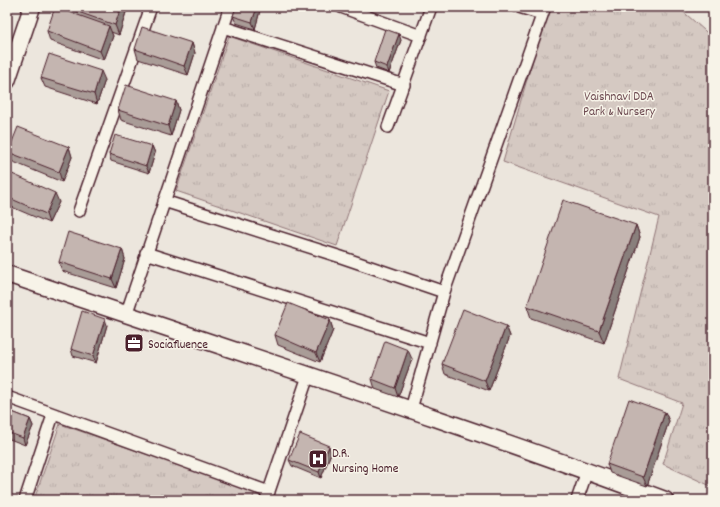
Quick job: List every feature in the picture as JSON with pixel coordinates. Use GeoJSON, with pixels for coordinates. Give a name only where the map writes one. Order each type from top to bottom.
{"type":"FeatureCollection","features":[{"type":"Feature","properties":{"kind":"street"},"geometry":{"type":"LineString","coordinates":[[7,81],[32,7]]}},
{"type":"Feature","properties":{"kind":"street"},"geometry":{"type":"LineString","coordinates":[[79,211],[151,7]]}},
{"type":"Feature","properties":{"kind":"street"},"geometry":{"type":"LineString","coordinates":[[126,315],[230,7]]}},
{"type":"Feature","properties":{"kind":"street"},"geometry":{"type":"LineString","coordinates":[[341,7],[421,36]]}},
{"type":"Feature","properties":{"kind":"street"},"geometry":{"type":"LineString","coordinates":[[388,127],[431,7]]}},
{"type":"Feature","properties":{"kind":"street"},"geometry":{"type":"LineString","coordinates":[[411,409],[444,292],[543,11],[519,7]]}},
{"type":"Feature","properties":{"kind":"street"},"geometry":{"type":"LineString","coordinates":[[223,27],[404,85]]}},
{"type":"Feature","properties":{"kind":"street"},"geometry":{"type":"LineString","coordinates":[[164,201],[341,257],[444,292]]}},
{"type":"Feature","properties":{"kind":"street"},"geometry":{"type":"LineString","coordinates":[[146,253],[430,342]]}},
{"type":"Feature","properties":{"kind":"street"},"geometry":{"type":"LineString","coordinates":[[7,274],[308,376],[411,409],[665,500]]}},
{"type":"Feature","properties":{"kind":"street"},"geometry":{"type":"LineString","coordinates":[[7,397],[267,496],[308,376]]}},
{"type":"Feature","properties":{"kind":"street"},"geometry":{"type":"LineString","coordinates":[[25,500],[53,415]]}},
{"type":"Feature","properties":{"kind":"street"},"geometry":{"type":"LineString","coordinates":[[577,500],[587,471]]}},
{"type":"Feature","properties":{"kind":"green space","name":"Vaishnavi DDA Park & Nursery"},"geometry":{"type":"Polygon","coordinates":[[[548,7],[678,7],[713,38],[713,487],[663,464],[682,403],[619,379],[659,217],[503,162],[548,7]]]}},
{"type":"Feature","properties":{"kind":"green space"},"geometry":{"type":"Polygon","coordinates":[[[229,36],[389,91],[337,246],[176,191],[229,36]]]}},
{"type":"Feature","properties":{"kind":"green space"},"geometry":{"type":"Polygon","coordinates":[[[60,424],[255,492],[252,500],[34,500],[60,424]]]}},
{"type":"Feature","properties":{"kind":"building"},"geometry":{"type":"Polygon","coordinates":[[[55,7],[109,26],[100,51],[47,31],[55,7]]]}},
{"type":"Feature","properties":{"kind":"building"},"geometry":{"type":"Polygon","coordinates":[[[64,7],[121,7],[115,25],[64,7]]]}},
{"type":"Feature","properties":{"kind":"building"},"geometry":{"type":"Polygon","coordinates":[[[236,7],[257,7],[252,22],[233,16],[236,7]]]}},
{"type":"Feature","properties":{"kind":"building"},"geometry":{"type":"Polygon","coordinates":[[[142,27],[192,43],[184,66],[135,49],[142,27]]]}},
{"type":"Feature","properties":{"kind":"building"},"geometry":{"type":"Polygon","coordinates":[[[385,29],[399,34],[387,67],[374,62],[385,29]]]}},
{"type":"Feature","properties":{"kind":"building"},"geometry":{"type":"Polygon","coordinates":[[[49,54],[101,71],[94,94],[41,78],[49,54]]]}},
{"type":"Feature","properties":{"kind":"building"},"geometry":{"type":"Polygon","coordinates":[[[126,85],[176,101],[168,126],[118,110],[126,85]]]}},
{"type":"Feature","properties":{"kind":"building"},"geometry":{"type":"Polygon","coordinates":[[[18,127],[69,147],[59,172],[8,152],[18,127]]]}},
{"type":"Feature","properties":{"kind":"building"},"geometry":{"type":"Polygon","coordinates":[[[115,135],[152,146],[146,166],[109,154],[115,135]]]}},
{"type":"Feature","properties":{"kind":"building"},"geometry":{"type":"Polygon","coordinates":[[[10,173],[55,193],[46,214],[7,197],[7,181],[10,173]]]}},
{"type":"Feature","properties":{"kind":"building"},"geometry":{"type":"Polygon","coordinates":[[[563,200],[636,225],[599,331],[527,306],[563,200]]]}},
{"type":"Feature","properties":{"kind":"building"},"geometry":{"type":"Polygon","coordinates":[[[68,232],[122,249],[112,279],[59,262],[68,232]]]}},
{"type":"Feature","properties":{"kind":"building"},"geometry":{"type":"Polygon","coordinates":[[[288,303],[330,320],[316,353],[275,335],[288,303]]]}},
{"type":"Feature","properties":{"kind":"building"},"geometry":{"type":"Polygon","coordinates":[[[463,309],[506,326],[485,381],[442,364],[463,309]]]}},
{"type":"Feature","properties":{"kind":"building"},"geometry":{"type":"Polygon","coordinates":[[[82,311],[105,319],[93,356],[71,349],[82,311]]]}},
{"type":"Feature","properties":{"kind":"building"},"geometry":{"type":"Polygon","coordinates":[[[385,341],[408,350],[395,388],[372,379],[385,341]]]}},
{"type":"Feature","properties":{"kind":"building"},"geometry":{"type":"Polygon","coordinates":[[[629,399],[665,412],[643,477],[607,464],[629,399]]]}},
{"type":"Feature","properties":{"kind":"building"},"geometry":{"type":"Polygon","coordinates":[[[7,410],[30,419],[23,438],[7,432],[7,410]]]}},
{"type":"Feature","properties":{"kind":"building"},"geometry":{"type":"Polygon","coordinates":[[[300,434],[329,446],[319,472],[289,460],[300,434]]]}},
{"type":"Feature","properties":{"kind":"place","name":"Sociafluence"},"geometry":{"type":"Point","coordinates":[134,343]}},
{"type":"Feature","properties":{"kind":"place","name":"D.R. Nursing Home"},"geometry":{"type":"Point","coordinates":[318,459]}}]}
